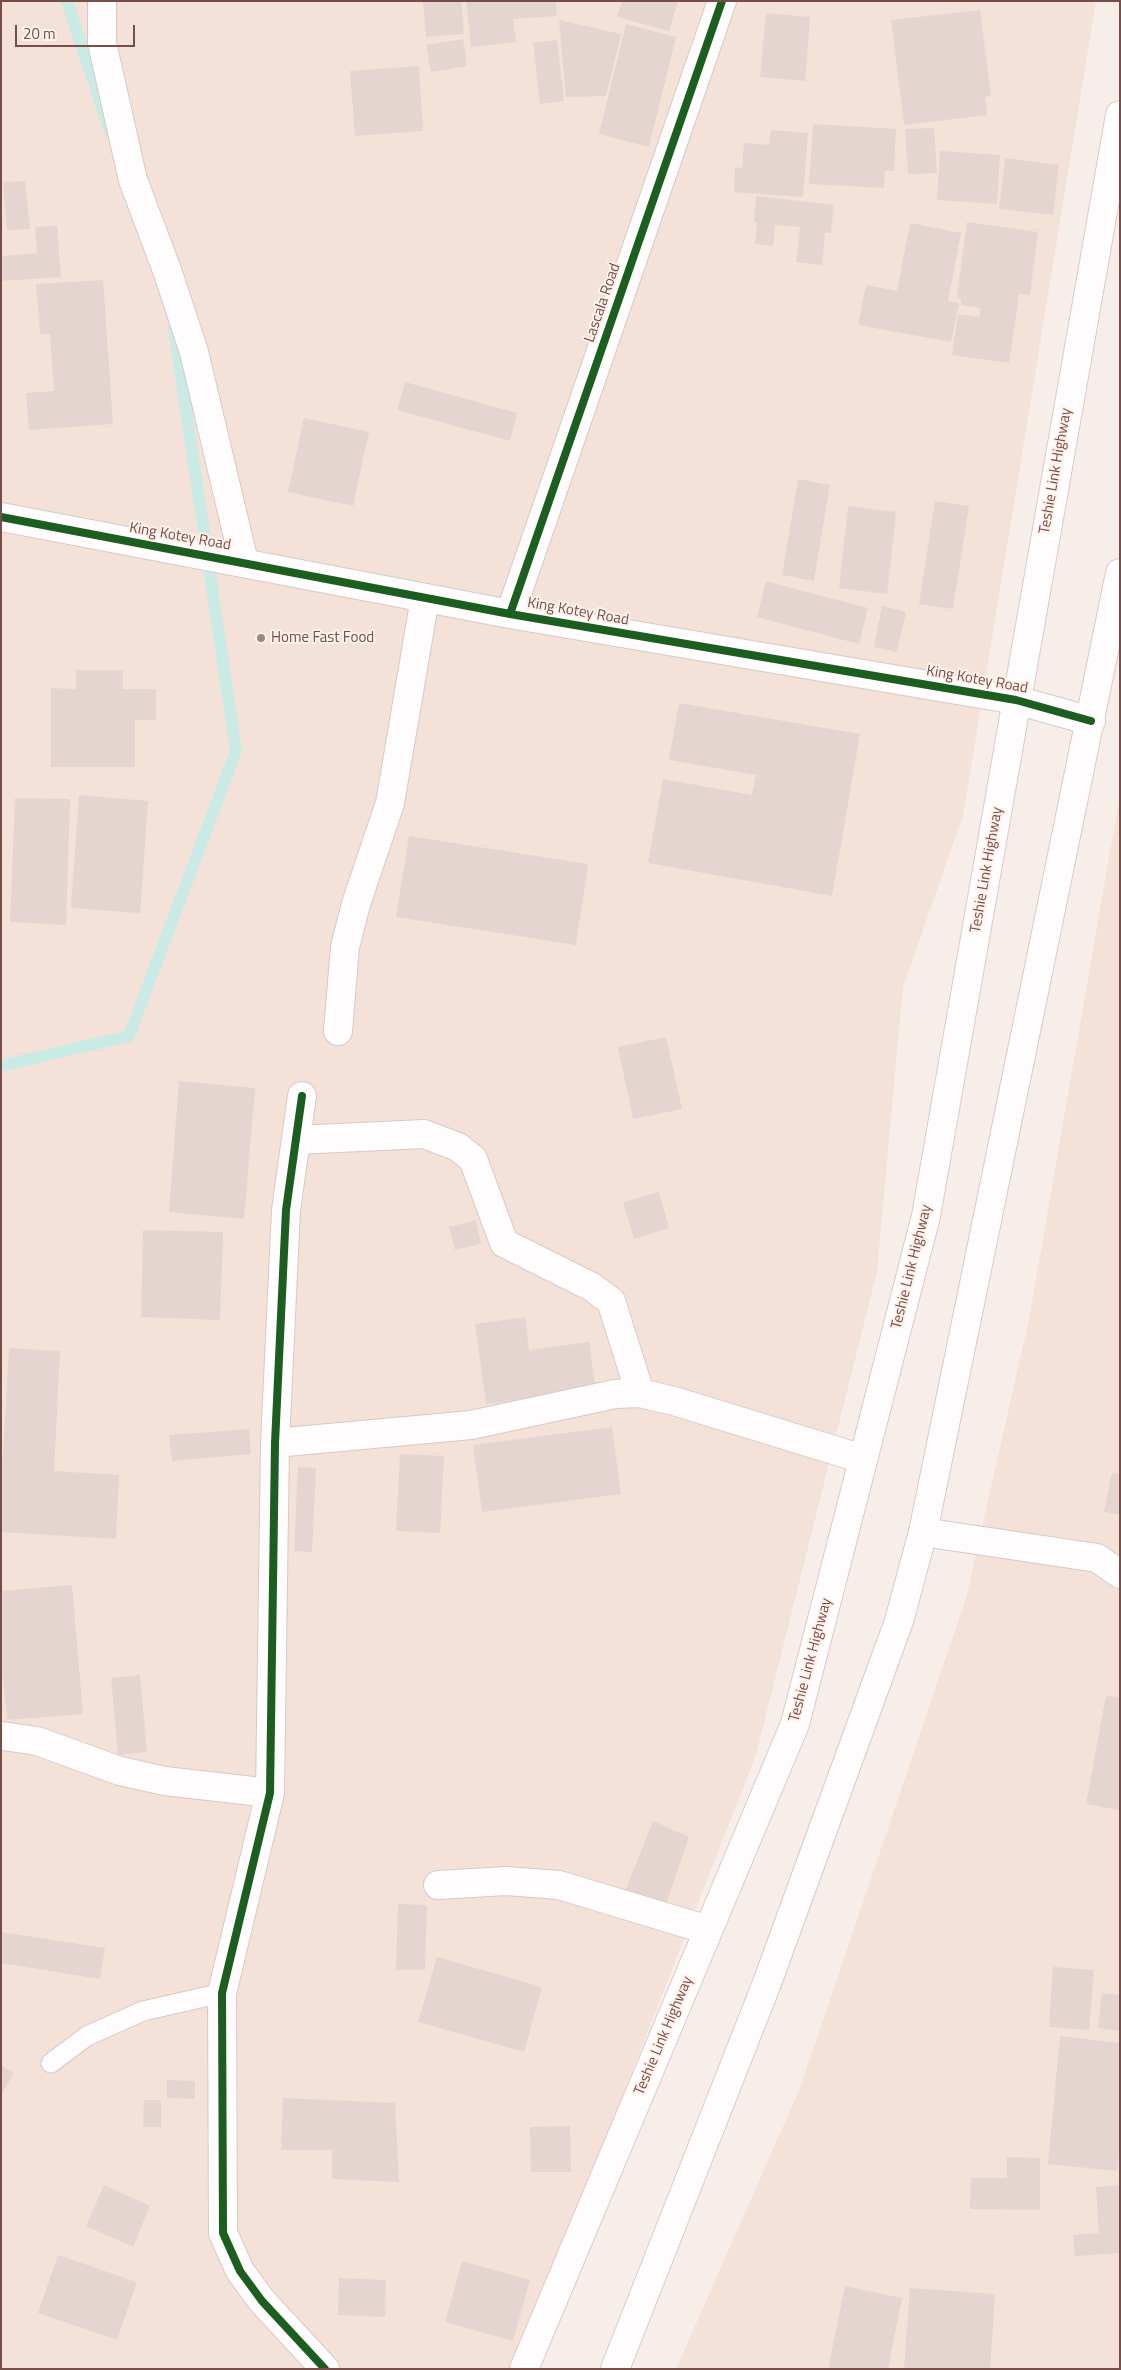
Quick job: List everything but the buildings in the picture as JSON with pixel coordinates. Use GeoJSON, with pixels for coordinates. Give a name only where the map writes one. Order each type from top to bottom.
{"type":"FeatureCollection","features":[{"type":"Feature","properties":{"kind":"street"},"geometry":{"type":"LineString","coordinates":[[102,1],[102,43],[133,180],[168,273],[194,352],[231,560]]}},
{"type":"Feature","properties":{"kind":"street","name":"Lascala Road"},"geometry":{"type":"LineString","coordinates":[[510,614],[722,1]]}},
{"type":"Feature","properties":{"kind":"street","name":"Teshie Link Highway"},"geometry":{"type":"LineString","coordinates":[[524,2369],[795,1724],[926,1216],[1120,115]]}},
{"type":"Feature","properties":{"kind":"street","name":"King Kotey Road"},"geometry":{"type":"LineString","coordinates":[[1,517],[510,614],[1016,700],[1091,721]]}},
{"type":"Feature","properties":{"kind":"street"},"geometry":{"type":"LineString","coordinates":[[615,2369],[768,1983],[899,1621],[924,1532],[1120,574]]}},
{"type":"Feature","properties":{"kind":"street"},"geometry":{"type":"LineString","coordinates":[[338,1031],[345,947],[356,904],[390,803],[424,598]]}},
{"type":"Feature","properties":{"kind":"street"},"geometry":{"type":"LineString","coordinates":[[302,1096],[286,1210],[275,1443],[270,1793],[222,1993],[223,2233],[240,2271],[262,2301],[325,2369]]}},
{"type":"Feature","properties":{"kind":"street"},"geometry":{"type":"LineString","coordinates":[[296,1140],[424,1134],[458,1147],[473,1159],[504,1243],[592,1287],[611,1301],[640,1393]]}},
{"type":"Feature","properties":{"kind":"street"},"geometry":{"type":"LineString","coordinates":[[275,1443],[471,1425],[616,1394],[640,1393],[674,1401],[864,1459]]}},
{"type":"Feature","properties":{"kind":"street"},"geometry":{"type":"LineString","coordinates":[[924,1532],[1097,1558],[1120,1574]]}},
{"type":"Feature","properties":{"kind":"street"},"geometry":{"type":"LineString","coordinates":[[3,1736],[37,1741],[120,1771],[165,1781],[270,1793]]}},
{"type":"Feature","properties":{"kind":"street"},"geometry":{"type":"LineString","coordinates":[[438,1885],[506,1880],[559,1885],[708,1930]]}},
{"type":"Feature","properties":{"kind":"lane"},"geometry":{"type":"LineString","coordinates":[[51,2063],[88,2036],[143,2011],[222,1993]]}},
{"type":"Feature","properties":{"kind":"shaded area"},"geometry":{"type":"Polygon","coordinates":[[[1,1],[1096,1],[963,816],[903,987],[877,1272],[756,1755],[540,2307],[513,2369],[1,2369],[1,1]]]}},
{"type":"Feature","properties":{"kind":"shaded area"},"geometry":{"type":"Polygon","coordinates":[[[1120,794],[1120,2369],[676,2369],[800,2088],[966,1598],[1029,1319],[1120,794]]]}},
{"type":"Feature","properties":{"kind":"waterway"},"geometry":{"type":"LineString","coordinates":[[67,1],[110,132]]}},
{"type":"Feature","properties":{"kind":"waterway"},"geometry":{"type":"LineString","coordinates":[[1,1066],[129,1036],[236,751],[174,329]]}},
{"type":"Feature","properties":{"kind":"cycle path"},"geometry":{"type":"LineString","coordinates":[[510,614],[722,1]]}},
{"type":"Feature","properties":{"kind":"cycle path"},"geometry":{"type":"LineString","coordinates":[[1,517],[510,614],[1016,700],[1091,721]]}},
{"type":"Feature","properties":{"kind":"cycle path"},"geometry":{"type":"LineString","coordinates":[[302,1096],[286,1210],[275,1443],[270,1793],[222,1993],[223,2233],[240,2271],[262,2301],[325,2369]]}},
{"type":"Feature","properties":{"kind":"place","name":"Home Fast Food"},"geometry":{"type":"Point","coordinates":[261,638]}}]}
